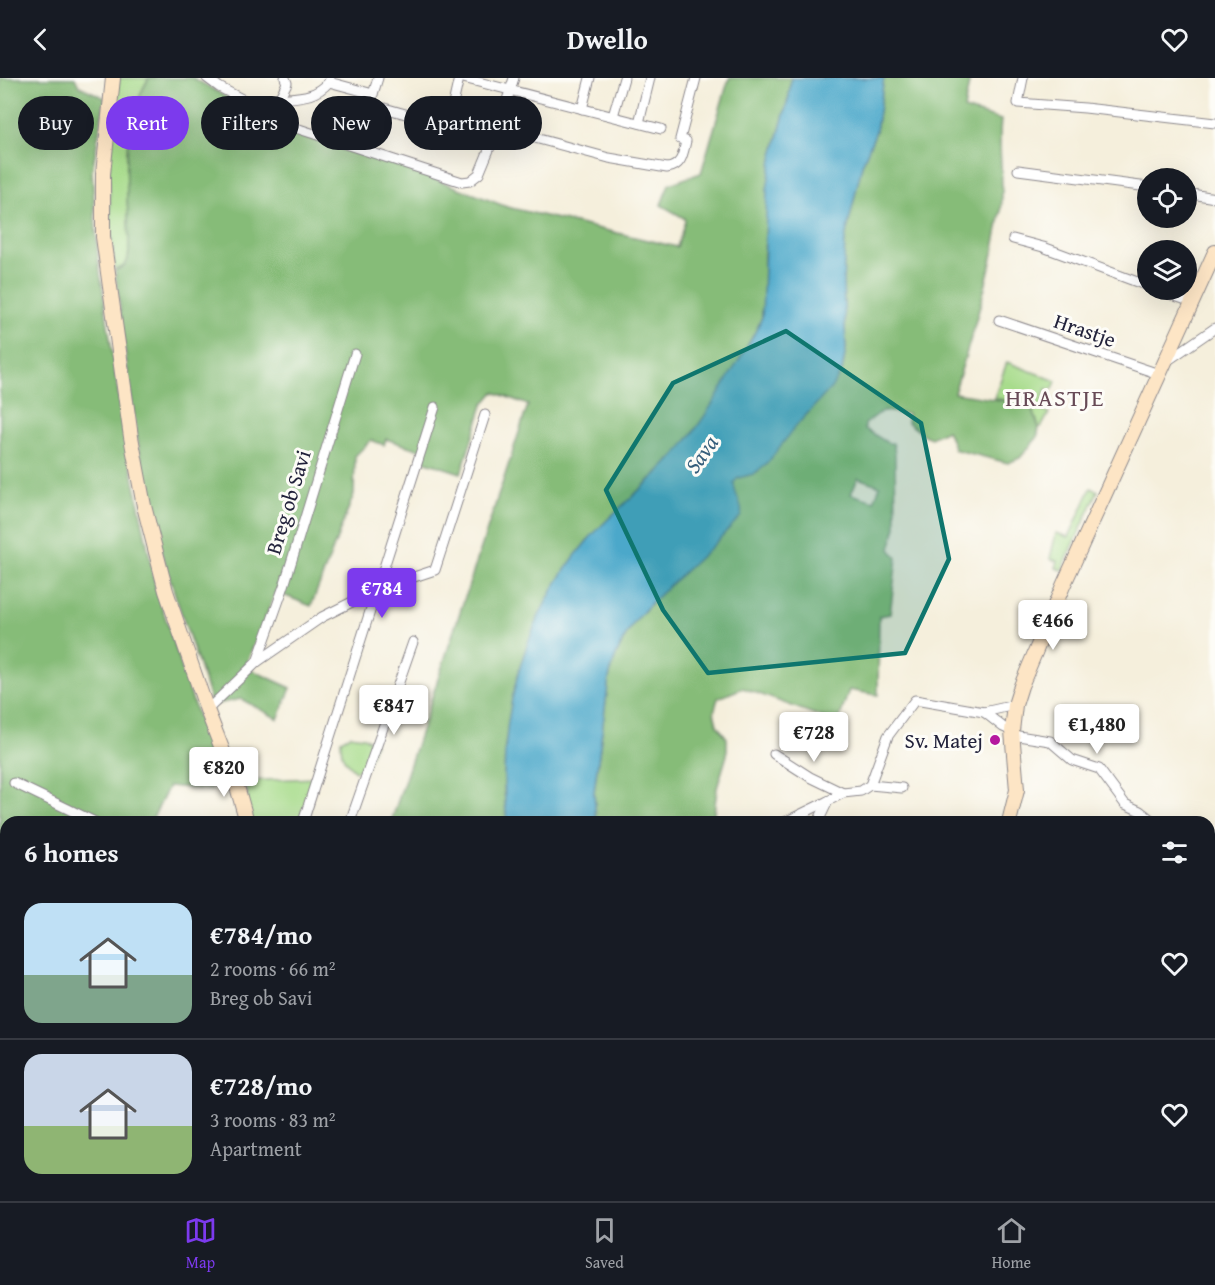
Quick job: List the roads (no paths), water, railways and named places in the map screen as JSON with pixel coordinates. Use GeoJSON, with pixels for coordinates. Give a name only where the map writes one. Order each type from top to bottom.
{"type":"FeatureCollection","features":[{"type":"Feature","properties":{"kind":"street"},"geometry":{"type":"LineString","coordinates":[[113,78],[103,174],[103,237],[131,437],[144,506],[163,581],[245,816]]}},
{"type":"Feature","properties":{"kind":"street"},"geometry":{"type":"LineString","coordinates":[[207,78],[236,96]]}},
{"type":"Feature","properties":{"kind":"street"},"geometry":{"type":"LineString","coordinates":[[280,96],[287,83],[285,78]]}},
{"type":"Feature","properties":{"kind":"street"},"geometry":{"type":"LineString","coordinates":[[378,78],[370,104],[448,126],[461,78],[661,129]]}},
{"type":"Feature","properties":{"kind":"street"},"geometry":{"type":"LineString","coordinates":[[509,96],[514,78]]}},
{"type":"Feature","properties":{"kind":"street"},"geometry":{"type":"LineString","coordinates":[[582,109],[590,78]]}},
{"type":"Feature","properties":{"kind":"street"},"geometry":{"type":"LineString","coordinates":[[613,116],[624,78]]}},
{"type":"Feature","properties":{"kind":"street"},"geometry":{"type":"LineString","coordinates":[[639,123],[650,78]]}},
{"type":"Feature","properties":{"kind":"street"},"geometry":{"type":"LineString","coordinates":[[542,140],[609,158],[667,168],[674,167],[681,160],[686,141],[680,139],[696,78]]}},
{"type":"Feature","properties":{"kind":"street"},"geometry":{"type":"LineString","coordinates":[[1023,78],[1018,104],[1085,108],[1215,123]]}},
{"type":"Feature","properties":{"kind":"street"},"geometry":{"type":"LineString","coordinates":[[299,97],[312,95],[322,90],[330,80],[373,94]]}},
{"type":"Feature","properties":{"kind":"street"},"geometry":{"type":"LineString","coordinates":[[299,129],[462,182],[470,181],[479,174],[489,150]]}},
{"type":"Feature","properties":{"kind":"street"},"geometry":{"type":"LineString","coordinates":[[1018,170],[1137,186]]}},
{"type":"Feature","properties":{"kind":"street"},"geometry":{"type":"LineString","coordinates":[[1197,195],[1215,198]]}},
{"type":"Feature","properties":{"kind":"street"},"geometry":{"type":"LineString","coordinates":[[1013,239],[1137,282]]}},
{"type":"Feature","properties":{"kind":"street"},"geometry":{"type":"LineString","coordinates":[[1011,816],[1017,790],[1012,733],[1015,705],[1026,672],[1215,252]]}},
{"type":"Feature","properties":{"kind":"street"},"geometry":{"type":"LineString","coordinates":[[1186,300],[1192,302]]}},
{"type":"Feature","properties":{"kind":"street","name":"Hrastje"},"geometry":{"type":"LineString","coordinates":[[999,321],[1162,368]]}},
{"type":"Feature","properties":{"kind":"street"},"geometry":{"type":"LineString","coordinates":[[1162,368],[1215,328]]}},
{"type":"Feature","properties":{"kind":"street","name":"Breg ob Savi"},"geometry":{"type":"LineString","coordinates":[[257,662],[284,586],[355,354]]}},
{"type":"Feature","properties":{"kind":"street"},"geometry":{"type":"LineString","coordinates":[[305,816],[435,407]]}},
{"type":"Feature","properties":{"kind":"street","name":"Breg ob Savi"},"geometry":{"type":"LineString","coordinates":[[207,710],[257,662],[322,617],[378,589],[435,570],[485,415]]}},
{"type":"Feature","properties":{"kind":"street"},"geometry":{"type":"LineString","coordinates":[[352,816],[413,642]]}},
{"type":"Feature","properties":{"kind":"street"},"geometry":{"type":"LineString","coordinates":[[870,785],[888,736],[915,700],[984,712],[1015,705]]}},
{"type":"Feature","properties":{"kind":"street"},"geometry":{"type":"LineString","coordinates":[[984,712],[1012,733],[1050,741],[1072,760],[1099,769],[1125,804],[1146,816]]}},
{"type":"Feature","properties":{"kind":"street"},"geometry":{"type":"LineString","coordinates":[[774,754],[810,777],[843,793]]}},
{"type":"Feature","properties":{"kind":"street"},"geometry":{"type":"LineString","coordinates":[[14,783],[83,816]]}},
{"type":"Feature","properties":{"kind":"street"},"geometry":{"type":"LineString","coordinates":[[797,816],[843,793],[861,790],[870,785],[902,789]]}},
{"type":"Feature","properties":{"kind":"street"},"geometry":{"type":"LineString","coordinates":[[821,816],[828,801]]}},
{"type":"Feature","properties":{"kind":"water","name":"Sava"},"geometry":{"type":"Polygon","coordinates":[[[791,78],[884,78],[876,131],[862,165],[845,239],[843,283],[846,349],[842,371],[831,388],[795,427],[766,465],[753,474],[738,478],[734,482],[741,507],[741,516],[651,603],[625,636],[609,678],[594,792],[596,816],[507,816],[504,785],[505,747],[510,710],[518,673],[545,603],[564,571],[587,541],[669,462],[687,441],[752,339],[762,317],[767,190],[772,159],[789,96],[791,78]]]}},
{"type":"Feature","properties":{"kind":"place","name":"Sv. Matej"},"geometry":{"type":"Point","coordinates":[995,740]}},
{"type":"Feature","properties":{"kind":"district","name":"HRASTJE"},"geometry":{"type":"Point","coordinates":[1055,397]}}]}
